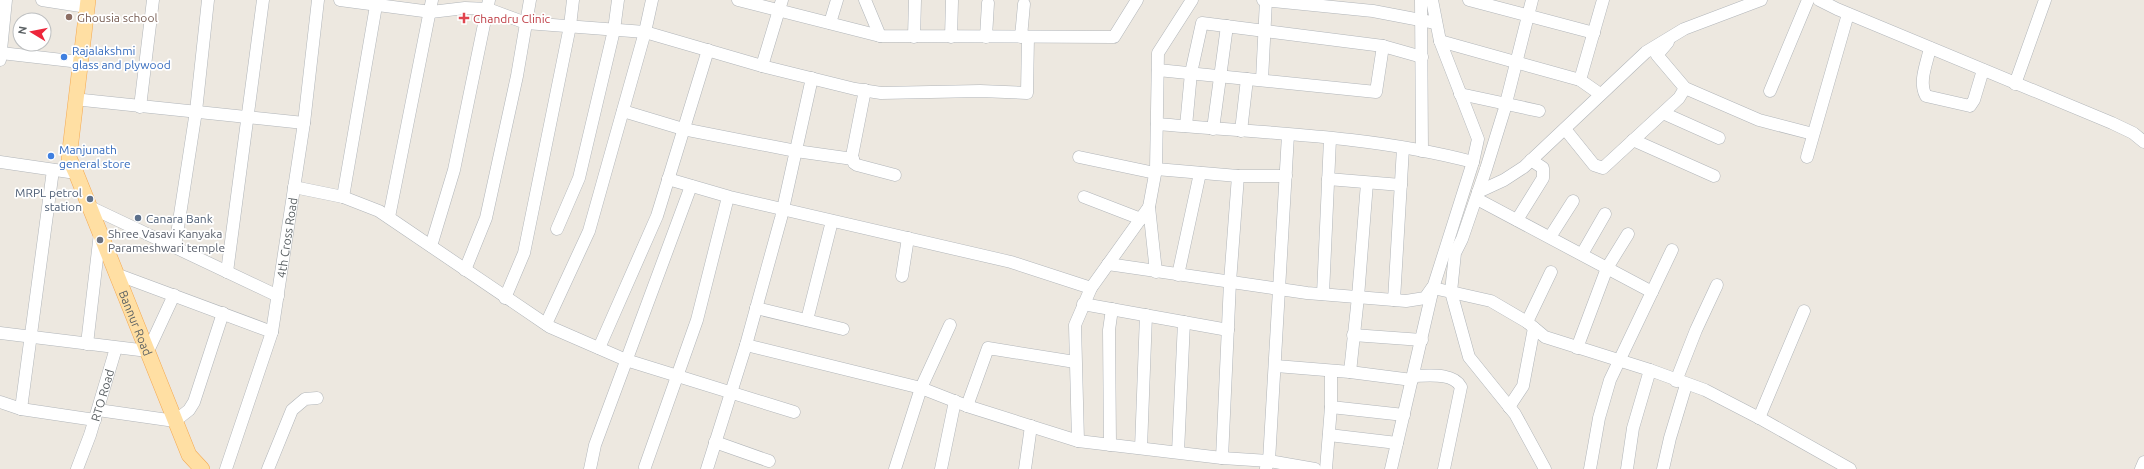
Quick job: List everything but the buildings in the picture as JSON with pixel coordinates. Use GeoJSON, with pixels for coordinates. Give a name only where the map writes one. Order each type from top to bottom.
{"type":"FeatureCollection","features":[{"type":"Feature","properties":{"kind":"main road","name":"Bannur Road"},"geometry":{"type":"LineString","coordinates":[[90,2],[80,62],[69,158],[76,172],[189,454],[202,469]]}},
{"type":"Feature","properties":{"kind":"main road","name":"Bannur Road"},"geometry":{"type":"LineString","coordinates":[[76,172],[90,2]]}},
{"type":"Feature","properties":{"kind":"street"},"geometry":{"type":"LineString","coordinates":[[6,0],[0,57],[80,62]]}},
{"type":"Feature","properties":{"kind":"street"},"geometry":{"type":"LineString","coordinates":[[42,0],[90,2]]}},
{"type":"Feature","properties":{"kind":"street"},"geometry":{"type":"LineString","coordinates":[[140,107],[153,0]]}},
{"type":"Feature","properties":{"kind":"street"},"geometry":{"type":"LineString","coordinates":[[175,246],[196,111],[208,0]]}},
{"type":"Feature","properties":{"kind":"street"},"geometry":{"type":"LineString","coordinates":[[228,272],[264,0]]}},
{"type":"Feature","properties":{"kind":"street","name":"4th Cross Road"},"geometry":{"type":"LineString","coordinates":[[226,469],[272,332],[304,123],[318,0]]}},
{"type":"Feature","properties":{"kind":"street"},"geometry":{"type":"LineString","coordinates":[[340,0],[465,8],[488,5],[526,23],[548,26],[570,26],[645,32],[762,66],[881,93],[980,91],[1028,94],[1024,4]]}},
{"type":"Feature","properties":{"kind":"street"},"geometry":{"type":"LineString","coordinates":[[465,270],[486,218],[517,76],[530,0]]}},
{"type":"Feature","properties":{"kind":"street"},"geometry":{"type":"LineString","coordinates":[[505,298],[524,253],[570,26],[573,0]]}},
{"type":"Feature","properties":{"kind":"street"},"geometry":{"type":"LineString","coordinates":[[557,229],[579,178],[614,30],[618,0]]}},
{"type":"Feature","properties":{"kind":"street"},"geometry":{"type":"LineString","coordinates":[[546,324],[589,231],[645,32],[652,0]]}},
{"type":"Feature","properties":{"kind":"street"},"geometry":{"type":"LineString","coordinates":[[738,0],[780,5],[830,23],[880,36],[951,37],[1114,37],[1137,0]]}},
{"type":"Feature","properties":{"kind":"street"},"geometry":{"type":"LineString","coordinates":[[830,23],[837,0]]}},
{"type":"Feature","properties":{"kind":"street"},"geometry":{"type":"LineString","coordinates":[[914,36],[915,0]]}},
{"type":"Feature","properties":{"kind":"street"},"geometry":{"type":"LineString","coordinates":[[1156,272],[1149,207],[1155,171],[1158,53],[1192,0]]}},
{"type":"Feature","properties":{"kind":"street"},"geometry":{"type":"LineString","coordinates":[[1262,80],[1264,0],[1372,6],[1436,23]]}},
{"type":"Feature","properties":{"kind":"street"},"geometry":{"type":"LineString","coordinates":[[1421,0],[1422,151]]}},
{"type":"Feature","properties":{"kind":"street"},"geometry":{"type":"LineString","coordinates":[[1391,469],[1422,340],[1432,288],[1473,162],[1478,139],[1440,42],[1432,0]]}},
{"type":"Feature","properties":{"kind":"street"},"geometry":{"type":"LineString","coordinates":[[1469,0],[1528,14],[1594,33]]}},
{"type":"Feature","properties":{"kind":"street"},"geometry":{"type":"LineString","coordinates":[[1532,0],[1506,104],[1478,195],[1455,253],[1451,292],[1469,357],[1509,407],[1545,469]]}},
{"type":"Feature","properties":{"kind":"street"},"geometry":{"type":"LineString","coordinates":[[1580,80],[1603,0]]}},
{"type":"Feature","properties":{"kind":"street"},"geometry":{"type":"LineString","coordinates":[[1478,195],[1516,173],[1532,160],[1646,52],[1673,35],[1761,0]]}},
{"type":"Feature","properties":{"kind":"street"},"geometry":{"type":"LineString","coordinates":[[1770,91],[1808,0]]}},
{"type":"Feature","properties":{"kind":"street"},"geometry":{"type":"LineString","coordinates":[[1819,0],[1848,14],[2112,123],[2133,133],[2144,142]]}},
{"type":"Feature","properties":{"kind":"street"},"geometry":{"type":"LineString","coordinates":[[2015,84],[2045,0]]}},
{"type":"Feature","properties":{"kind":"street"},"geometry":{"type":"LineString","coordinates":[[951,37],[952,1]]}},
{"type":"Feature","properties":{"kind":"street"},"geometry":{"type":"LineString","coordinates":[[343,197],[376,2]]}},
{"type":"Feature","properties":{"kind":"street"},"geometry":{"type":"LineString","coordinates":[[868,2],[880,36]]}},
{"type":"Feature","properties":{"kind":"street"},"geometry":{"type":"LineString","coordinates":[[986,37],[988,3]]}},
{"type":"Feature","properties":{"kind":"street"},"geometry":{"type":"LineString","coordinates":[[431,246],[454,170],[488,5]]}},
{"type":"Feature","properties":{"kind":"street"},"geometry":{"type":"LineString","coordinates":[[762,66],[780,5]]}},
{"type":"Feature","properties":{"kind":"street"},"geometry":{"type":"LineString","coordinates":[[388,217],[431,6]]}},
{"type":"Feature","properties":{"kind":"street"},"geometry":{"type":"LineString","coordinates":[[1807,156],[1848,14]]}},
{"type":"Feature","properties":{"kind":"street"},"geometry":{"type":"LineString","coordinates":[[1186,126],[1191,73],[1202,23],[1383,46],[1422,57]]}},
{"type":"Feature","properties":{"kind":"street"},"geometry":{"type":"LineString","coordinates":[[1213,129],[1227,26]]}},
{"type":"Feature","properties":{"kind":"street"},"geometry":{"type":"LineString","coordinates":[[1673,35],[1657,55],[1685,88],[1759,120],[1813,134]]}},
{"type":"Feature","properties":{"kind":"street"},"geometry":{"type":"LineString","coordinates":[[1440,42],[1580,80],[1600,94]]}},
{"type":"Feature","properties":{"kind":"street"},"geometry":{"type":"LineString","coordinates":[[1158,70],[1376,92],[1383,46]]}},
{"type":"Feature","properties":{"kind":"street"},"geometry":{"type":"LineString","coordinates":[[1930,48],[1923,84],[1923,90],[1926,96],[1970,106],[1974,100],[1982,70]]}},
{"type":"Feature","properties":{"kind":"street"},"geometry":{"type":"LineString","coordinates":[[599,348],[657,216],[708,50]]}},
{"type":"Feature","properties":{"kind":"street"},"geometry":{"type":"LineString","coordinates":[[707,469],[746,345],[783,210],[812,78]]}},
{"type":"Feature","properties":{"kind":"street"},"geometry":{"type":"LineString","coordinates":[[1241,131],[1247,79]]}},
{"type":"Feature","properties":{"kind":"street"},"geometry":{"type":"LineString","coordinates":[[1564,129],[1594,166],[1603,168],[1679,98],[1685,88]]}},
{"type":"Feature","properties":{"kind":"street"},"geometry":{"type":"LineString","coordinates":[[865,90],[853,159],[857,166],[895,175]]}},
{"type":"Feature","properties":{"kind":"street"},"geometry":{"type":"LineString","coordinates":[[1460,94],[1539,111]]}},
{"type":"Feature","properties":{"kind":"street"},"geometry":{"type":"LineString","coordinates":[[83,100],[304,123]]}},
{"type":"Feature","properties":{"kind":"street"},"geometry":{"type":"LineString","coordinates":[[622,111],[683,129],[796,151],[853,159]]}},
{"type":"Feature","properties":{"kind":"street"},"geometry":{"type":"LineString","coordinates":[[1663,113],[1719,138]]}},
{"type":"Feature","properties":{"kind":"street"},"geometry":{"type":"LineString","coordinates":[[1157,124],[1330,138],[1422,151],[1473,162]]}},
{"type":"Feature","properties":{"kind":"street"},"geometry":{"type":"LineString","coordinates":[[1267,465],[1276,366],[1288,135]]}},
{"type":"Feature","properties":{"kind":"street"},"geometry":{"type":"LineString","coordinates":[[1323,294],[1330,138]]}},
{"type":"Feature","properties":{"kind":"street"},"geometry":{"type":"LineString","coordinates":[[1633,140],[1714,176]]}},
{"type":"Feature","properties":{"kind":"street"},"geometry":{"type":"LineString","coordinates":[[1394,300],[1403,148]]}},
{"type":"Feature","properties":{"kind":"street"},"geometry":{"type":"LineString","coordinates":[[1079,157],[1155,171],[1238,176],[1286,176]]}},
{"type":"Feature","properties":{"kind":"street"},"geometry":{"type":"LineString","coordinates":[[1517,220],[1543,178],[1544,168],[1532,160]]}},
{"type":"Feature","properties":{"kind":"street"},"geometry":{"type":"LineString","coordinates":[[0,162],[76,172]]}},
{"type":"Feature","properties":{"kind":"street"},"geometry":{"type":"LineString","coordinates":[[21,409],[53,170]]}},
{"type":"Feature","properties":{"kind":"street"},"geometry":{"type":"LineString","coordinates":[[1178,275],[1200,173]]}},
{"type":"Feature","properties":{"kind":"street"},"geometry":{"type":"LineString","coordinates":[[1222,458],[1230,282],[1238,176]]}},
{"type":"Feature","properties":{"kind":"street"},"geometry":{"type":"LineString","coordinates":[[668,179],[728,197],[1011,262],[1092,288]]}},
{"type":"Feature","properties":{"kind":"street"},"geometry":{"type":"LineString","coordinates":[[1328,179],[1401,185]]}},
{"type":"Feature","properties":{"kind":"street"},"geometry":{"type":"LineString","coordinates":[[1350,372],[1358,297],[1367,183]]}},
{"type":"Feature","properties":{"kind":"street"},"geometry":{"type":"LineString","coordinates":[[590,469],[595,445],[691,186]]}},
{"type":"Feature","properties":{"kind":"street"},"geometry":{"type":"LineString","coordinates":[[294,187],[343,197],[388,217],[505,298],[546,324],[599,348],[626,360],[794,412]]}},
{"type":"Feature","properties":{"kind":"street"},"geometry":{"type":"LineString","coordinates":[[1478,195],[1517,220],[1652,292]]}},
{"type":"Feature","properties":{"kind":"street"},"geometry":{"type":"LineString","coordinates":[[645,467],[697,320],[728,197]]}},
{"type":"Feature","properties":{"kind":"street"},"geometry":{"type":"LineString","coordinates":[[1084,197],[1140,219]]}},
{"type":"Feature","properties":{"kind":"street"},"geometry":{"type":"LineString","coordinates":[[1550,238],[1573,201]]}},
{"type":"Feature","properties":{"kind":"street"},"geometry":{"type":"LineString","coordinates":[[90,207],[278,296]]}},
{"type":"Feature","properties":{"kind":"street"},"geometry":{"type":"LineString","coordinates":[[1078,441],[1075,325],[1083,304],[1092,288],[1149,207]]}},
{"type":"Feature","properties":{"kind":"street"},"geometry":{"type":"LineString","coordinates":[[1582,254],[1605,214]]}},
{"type":"Feature","properties":{"kind":"street"},"geometry":{"type":"LineString","coordinates":[[807,320],[832,221]]}},
{"type":"Feature","properties":{"kind":"street"},"geometry":{"type":"LineString","coordinates":[[87,344],[100,233]]}},
{"type":"Feature","properties":{"kind":"street"},"geometry":{"type":"LineString","coordinates":[[1577,348],[1607,268],[1628,234]]}},
{"type":"Feature","properties":{"kind":"street"},"geometry":{"type":"LineString","coordinates":[[902,276],[908,238]]}},
{"type":"Feature","properties":{"kind":"street"},"geometry":{"type":"LineString","coordinates":[[1590,469],[1599,418],[1618,361],[1672,250]]}},
{"type":"Feature","properties":{"kind":"street"},"geometry":{"type":"LineString","coordinates":[[1108,264],[1156,272],[1323,294],[1406,301],[1425,298],[1432,288]]}},
{"type":"Feature","properties":{"kind":"street"},"geometry":{"type":"LineString","coordinates":[[1509,407],[1523,386],[1530,325],[1551,272]]}},
{"type":"Feature","properties":{"kind":"street"},"geometry":{"type":"LineString","coordinates":[[116,274],[272,332]]}},
{"type":"Feature","properties":{"kind":"street"},"geometry":{"type":"LineString","coordinates":[[1663,469],[1681,383],[1696,330],[1716,285]]}},
{"type":"Feature","properties":{"kind":"street"},"geometry":{"type":"LineString","coordinates":[[1432,288],[1490,301],[1530,325],[1544,337],[1650,370],[1681,383],[1705,390],[1759,418],[1850,469]]}},
{"type":"Feature","properties":{"kind":"street"},"geometry":{"type":"LineString","coordinates":[[0,333],[148,351],[174,295]]}},
{"type":"Feature","properties":{"kind":"street"},"geometry":{"type":"LineString","coordinates":[[1083,304],[1228,330]]}},
{"type":"Feature","properties":{"kind":"street"},"geometry":{"type":"LineString","coordinates":[[756,308],[843,329]]}},
{"type":"Feature","properties":{"kind":"street"},"geometry":{"type":"LineString","coordinates":[[1110,444],[1109,330],[1112,309]]}},
{"type":"Feature","properties":{"kind":"street"},"geometry":{"type":"LineString","coordinates":[[1759,418],[1804,311]]}},
{"type":"Feature","properties":{"kind":"street"},"geometry":{"type":"LineString","coordinates":[[0,402],[21,409],[175,421],[194,402],[223,314]]}},
{"type":"Feature","properties":{"kind":"street"},"geometry":{"type":"LineString","coordinates":[[1141,448],[1146,315]]}},
{"type":"Feature","properties":{"kind":"street"},"geometry":{"type":"LineString","coordinates":[[1178,452],[1184,322]]}},
{"type":"Feature","properties":{"kind":"street"},"geometry":{"type":"LineString","coordinates":[[895,469],[920,388],[950,325]]}},
{"type":"Feature","properties":{"kind":"street"},"geometry":{"type":"LineString","coordinates":[[1353,334],[1422,340]]}},
{"type":"Feature","properties":{"kind":"street"},"geometry":{"type":"LineString","coordinates":[[746,345],[920,388],[961,404],[1078,441],[1178,452],[1267,465],[1315,469]]}},
{"type":"Feature","properties":{"kind":"street","name":"RTO Road"},"geometry":{"type":"LineString","coordinates":[[77,469],[97,415],[116,348]]}},
{"type":"Feature","properties":{"kind":"street"},"geometry":{"type":"LineString","coordinates":[[941,469],[961,404],[988,348],[1075,362]]}},
{"type":"Feature","properties":{"kind":"street"},"geometry":{"type":"LineString","coordinates":[[1276,366],[1330,372],[1350,372],[1412,378],[1439,376],[1458,382],[1461,387],[1444,469]]}},
{"type":"Feature","properties":{"kind":"street"},"geometry":{"type":"LineString","coordinates":[[1627,469],[1633,428],[1650,370]]}},
{"type":"Feature","properties":{"kind":"street"},"geometry":{"type":"LineString","coordinates":[[1326,469],[1331,407],[1330,372]]}},
{"type":"Feature","properties":{"kind":"street"},"geometry":{"type":"LineString","coordinates":[[268,469],[292,410],[305,399],[317,398]]}},
{"type":"Feature","properties":{"kind":"street"},"geometry":{"type":"LineString","coordinates":[[1331,407],[1404,414]]}},
{"type":"Feature","properties":{"kind":"street"},"geometry":{"type":"LineString","coordinates":[[1025,469],[1031,426]]}},
{"type":"Feature","properties":{"kind":"street"},"geometry":{"type":"LineString","coordinates":[[1329,435],[1397,443]]}},
{"type":"Feature","properties":{"kind":"street"},"geometry":{"type":"LineString","coordinates":[[715,442],[769,461]]}},
{"type":"Feature","properties":{"kind":"street"},"geometry":{"type":"LineString","coordinates":[[2141,469],[2144,462]]}},
{"type":"Feature","properties":{"kind":"place","name":"Ghousia school"},"geometry":{"type":"Point","coordinates":[69,17]}},
{"type":"Feature","properties":{"kind":"place","name":"Chandru Clinic"},"geometry":{"type":"Point","coordinates":[464,18]}},
{"type":"Feature","properties":{"kind":"place","name":"Rajalakshmi glass and plywood"},"geometry":{"type":"Point","coordinates":[64,57]}},
{"type":"Feature","properties":{"kind":"place","name":"Manjunath general store"},"geometry":{"type":"Point","coordinates":[51,156]}},
{"type":"Feature","properties":{"kind":"place","name":"MRPL petrol station"},"geometry":{"type":"Point","coordinates":[90,199]}},
{"type":"Feature","properties":{"kind":"place","name":"Canara Bank"},"geometry":{"type":"Point","coordinates":[138,218]}},
{"type":"Feature","properties":{"kind":"place","name":"Shree Vasavi Kanyaka Parameshwari temple"},"geometry":{"type":"Point","coordinates":[100,240]}}]}
